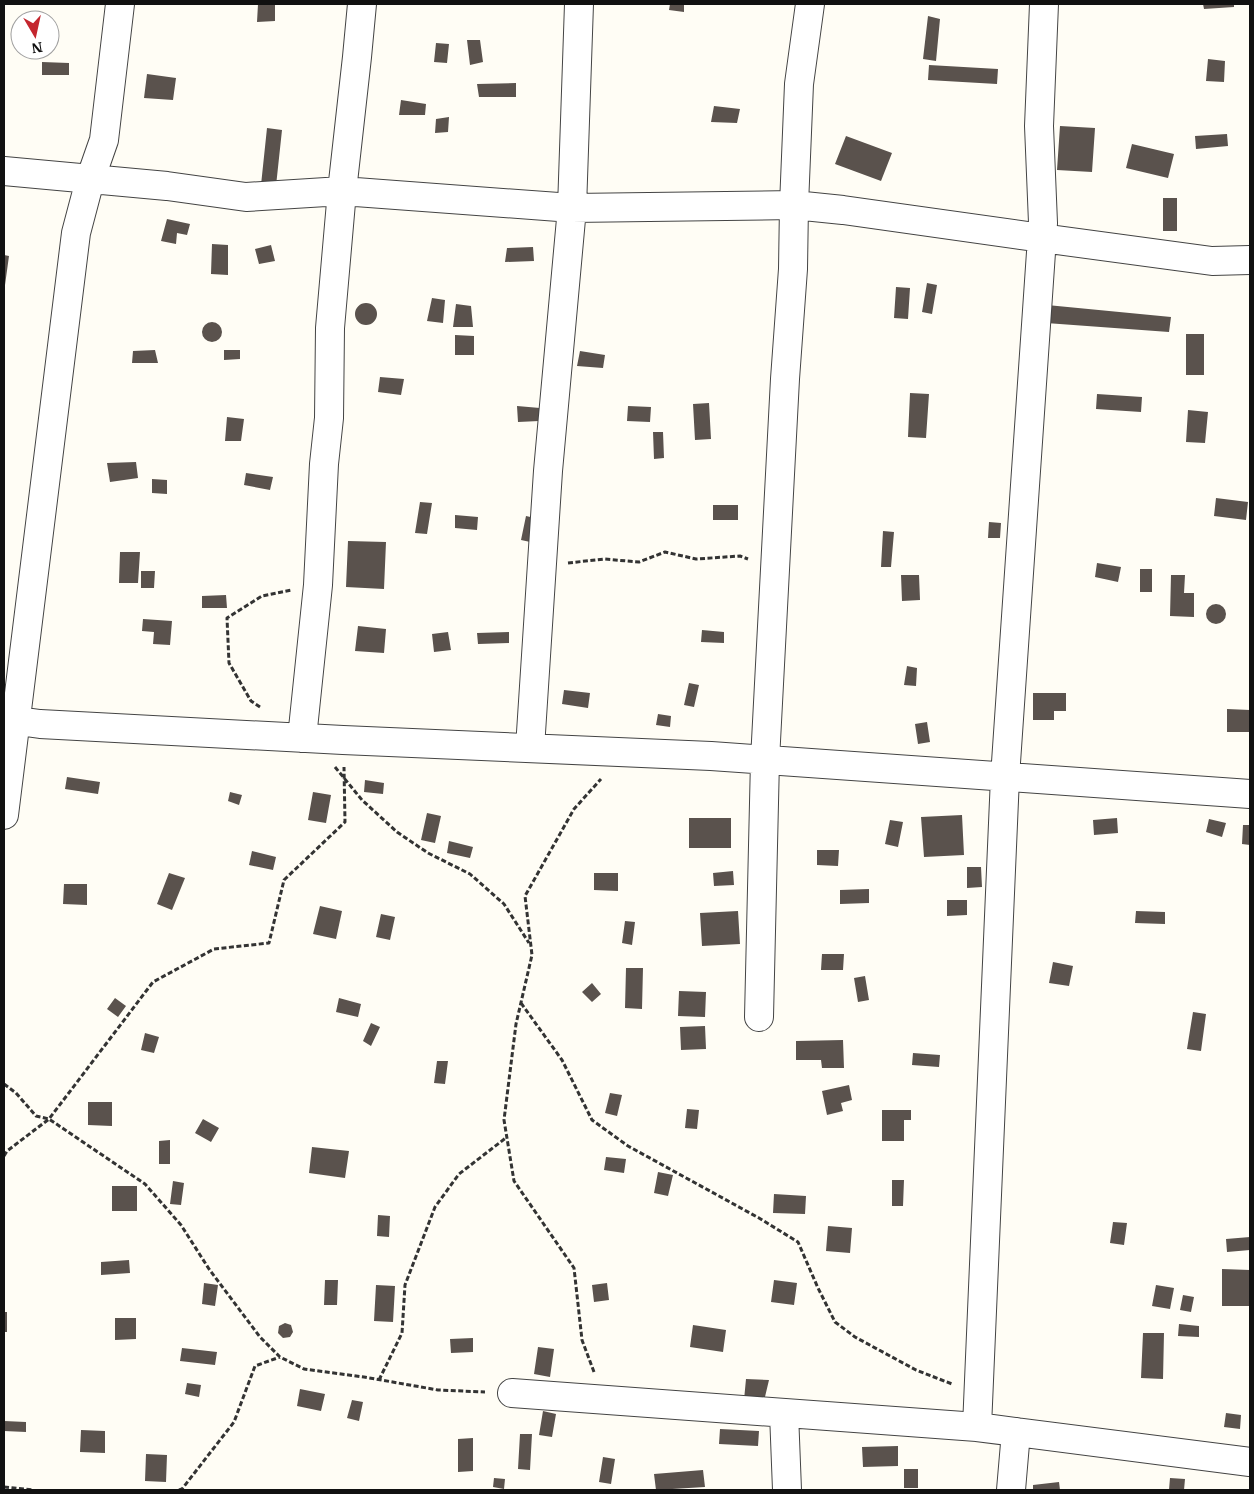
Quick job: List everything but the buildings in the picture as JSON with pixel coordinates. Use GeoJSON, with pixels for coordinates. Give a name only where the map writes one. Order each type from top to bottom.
{"type":"FeatureCollection","features":[{"type":"Feature","properties":{"kind":"street"},"geometry":{"type":"LineString","coordinates":[[4,816],[10,720],[73,253],[76,233],[90,180],[104,140],[120,4]]}},
{"type":"Feature","properties":{"kind":"street"},"geometry":{"type":"LineString","coordinates":[[302,738],[318,585],[324,464],[329,418],[330,328],[342,191],[358,58],[362,4]]}},
{"type":"Feature","properties":{"kind":"street"},"geometry":{"type":"LineString","coordinates":[[530,748],[548,470],[572,208],[579,4]]}},
{"type":"Feature","properties":{"kind":"street"},"geometry":{"type":"LineString","coordinates":[[759,1017],[764,760],[785,379],[793,269],[799,84],[810,4]]}},
{"type":"Feature","properties":{"kind":"street"},"geometry":{"type":"LineString","coordinates":[[977,1427],[1005,777],[1042,238],[1039,126],[1044,4]]}},
{"type":"Feature","properties":{"kind":"street"},"geometry":{"type":"LineString","coordinates":[[4,171],[167,186],[246,197],[342,191],[572,208],[794,205],[843,210],[1212,261],[1250,260]]}},
{"type":"Feature","properties":{"kind":"street"},"geometry":{"type":"LineString","coordinates":[[10,720],[40,724],[302,738],[764,760],[1250,794]]}},
{"type":"Feature","properties":{"kind":"street"},"geometry":{"type":"LineString","coordinates":[[512,1393],[977,1427],[1250,1462]]}},
{"type":"Feature","properties":{"kind":"street"},"geometry":{"type":"LineString","coordinates":[[784,1413],[787,1490]]}},
{"type":"Feature","properties":{"kind":"street"},"geometry":{"type":"LineString","coordinates":[[1011,1490],[1016,1432]]}},
{"type":"Feature","properties":{"kind":"path"},"geometry":{"type":"LineString","coordinates":[[542,565],[604,560],[640,562],[665,552],[696,559],[740,556],[775,568]]}},
{"type":"Feature","properties":{"kind":"path"},"geometry":{"type":"LineString","coordinates":[[4,1156],[6,1151],[49,1119],[152,982],[214,949],[269,943],[284,880],[345,822],[344,740]]}},
{"type":"Feature","properties":{"kind":"path"},"geometry":{"type":"LineString","coordinates":[[606,1400],[582,1340],[574,1268],[514,1181],[504,1120],[516,1024],[532,955],[525,896],[574,809],[624,752]]}},
{"type":"Feature","properties":{"kind":"path"},"geometry":{"type":"LineString","coordinates":[[521,1003],[562,1060],[592,1120],[628,1146],[759,1218],[798,1242],[835,1322],[916,1370],[979,1393]]}},
{"type":"Feature","properties":{"kind":"path"},"geometry":{"type":"LineString","coordinates":[[4,1084],[16,1093],[36,1116],[49,1119],[145,1184],[181,1225],[214,1277],[260,1336],[280,1357],[304,1369],[438,1390],[512,1393]]}},
{"type":"Feature","properties":{"kind":"path"},"geometry":{"type":"LineString","coordinates":[[379,1380],[402,1333],[405,1285],[435,1207],[459,1174],[507,1136]]}},
{"type":"Feature","properties":{"kind":"path"},"geometry":{"type":"LineString","coordinates":[[179,1490],[182,1489],[234,1422],[255,1366],[280,1357]]}},
{"type":"Feature","properties":{"kind":"path"},"geometry":{"type":"LineString","coordinates":[[4,1487],[33,1490]]}}]}
